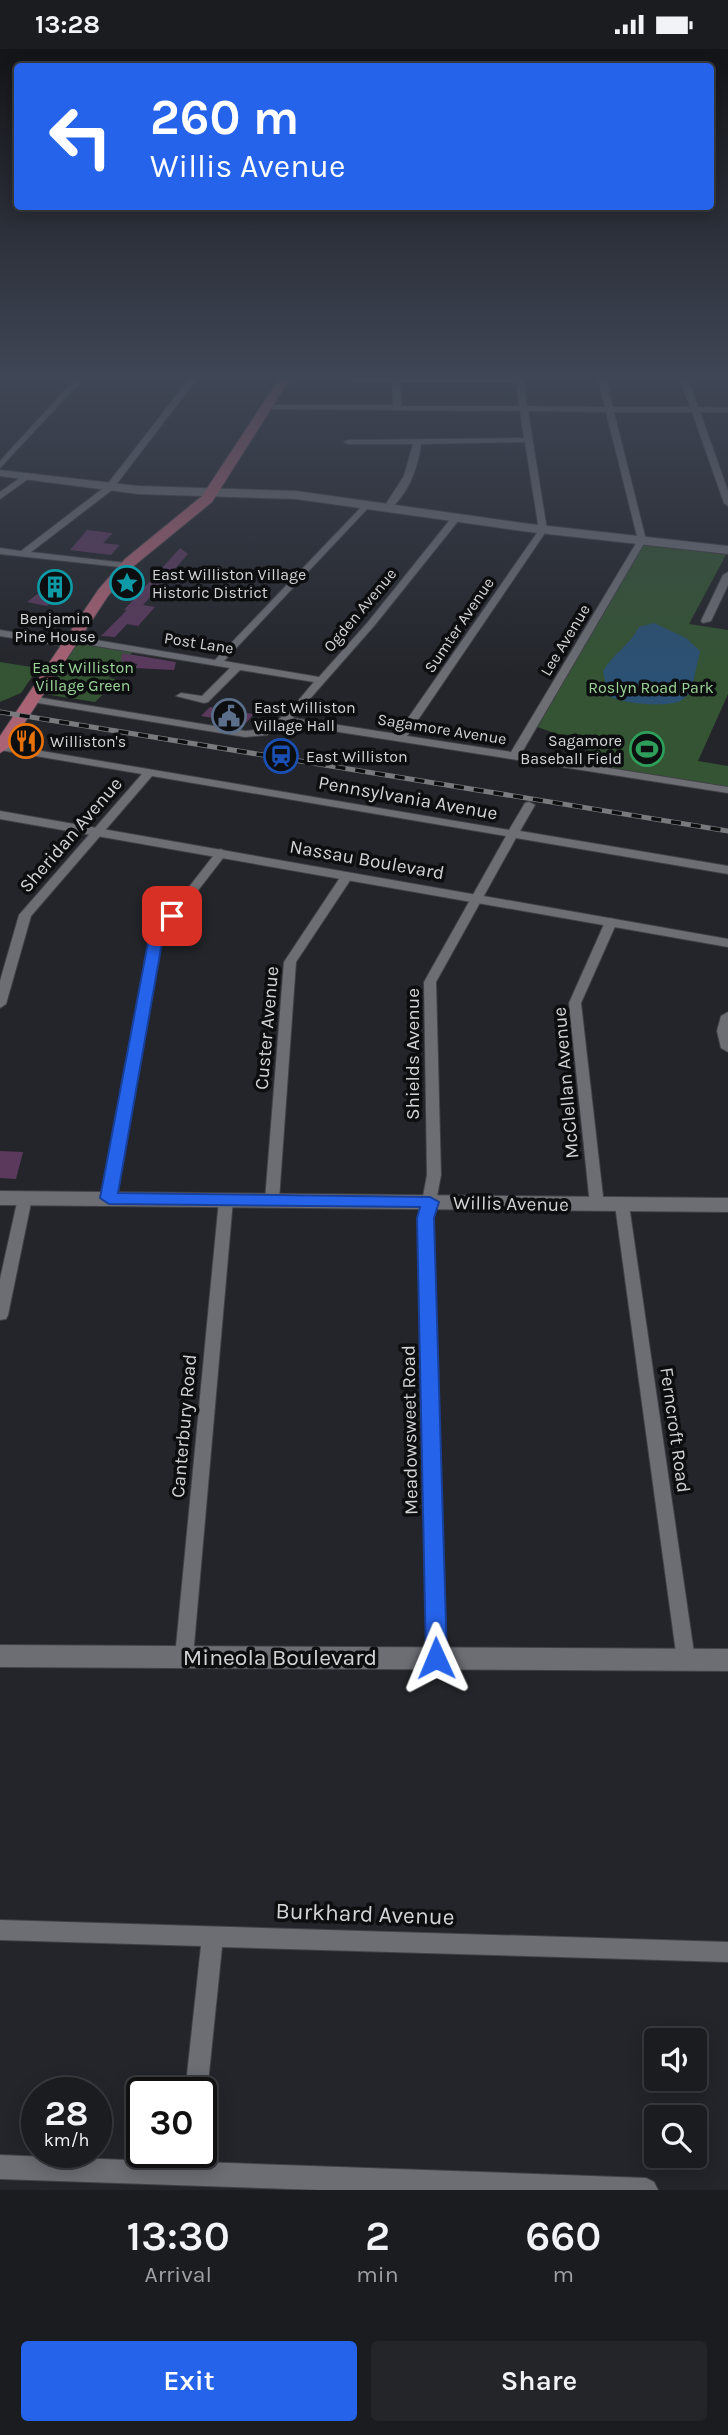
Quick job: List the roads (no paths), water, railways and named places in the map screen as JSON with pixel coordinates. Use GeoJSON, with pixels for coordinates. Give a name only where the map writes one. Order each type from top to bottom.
{"type":"FeatureCollection","features":[{"type":"Feature","properties":{"kind":"main road"},"geometry":{"type":"LineString","coordinates":[[41,479],[109,488],[287,494],[543,530],[728,550]]}},
{"type":"Feature","properties":{"kind":"main road"},"geometry":{"type":"LineString","coordinates":[[0,747],[70,641],[126,566],[201,505],[220,479]]}},
{"type":"Feature","properties":{"kind":"main road"},"geometry":{"type":"LineString","coordinates":[[0,728],[29,701]]}},
{"type":"Feature","properties":{"kind":"main road","name":"Willis Avenue"},"geometry":{"type":"LineString","coordinates":[[0,1198],[728,1205]]}},
{"type":"Feature","properties":{"kind":"main road","name":"Mineola Boulevard"},"geometry":{"type":"LineString","coordinates":[[0,1656],[728,1660]]}},
{"type":"Feature","properties":{"kind":"street"},"geometry":{"type":"LineString","coordinates":[[0,496],[24,479]]}},
{"type":"Feature","properties":{"kind":"street"},"geometry":{"type":"LineString","coordinates":[[23,554],[109,488],[116,479]]}},
{"type":"Feature","properties":{"kind":"street"},"geometry":{"type":"LineString","coordinates":[[387,507],[400,491],[405,479]]}},
{"type":"Feature","properties":{"kind":"street"},"geometry":{"type":"LineString","coordinates":[[534,479],[543,530]]}},
{"type":"Feature","properties":{"kind":"street"},"geometry":{"type":"LineString","coordinates":[[627,479],[642,540]]}},
{"type":"Feature","properties":{"kind":"street"},"geometry":{"type":"LineString","coordinates":[[719,479],[728,503]]}},
{"type":"Feature","properties":{"kind":"street"},"geometry":{"type":"LineString","coordinates":[[218,662],[367,504]]}},
{"type":"Feature","properties":{"kind":"street","name":"Ogden Avenue"},"geometry":{"type":"LineString","coordinates":[[286,720],[371,624],[456,518]]}},
{"type":"Feature","properties":{"kind":"street","name":"Sumter Avenue"},"geometry":{"type":"LineString","coordinates":[[400,738],[543,530]]}},
{"type":"Feature","properties":{"kind":"street","name":"Lee Avenue"},"geometry":{"type":"LineString","coordinates":[[514,756],[642,540]]}},
{"type":"Feature","properties":{"kind":"street"},"geometry":{"type":"LineString","coordinates":[[0,551],[126,566]]}},
{"type":"Feature","properties":{"kind":"street"},"geometry":{"type":"LineString","coordinates":[[706,621],[728,575]]}},
{"type":"Feature","properties":{"kind":"street","name":"Post Lane"},"geometry":{"type":"LineString","coordinates":[[0,633],[218,662],[321,680]]}},
{"type":"Feature","properties":{"kind":"street"},"geometry":{"type":"LineString","coordinates":[[181,696],[204,700],[238,666]]}},
{"type":"Feature","properties":{"kind":"street"},"geometry":{"type":"LineString","coordinates":[[29,701],[244,734],[268,731],[286,720]]}},
{"type":"Feature","properties":{"kind":"street","name":"Sagamore Avenue"},"geometry":{"type":"LineString","coordinates":[[286,720],[728,790]]}},
{"type":"Feature","properties":{"kind":"street","name":"Pennsylvania Avenue"},"geometry":{"type":"LineString","coordinates":[[0,747],[728,870]]}},
{"type":"Feature","properties":{"kind":"street","name":"Sheridan Avenue"},"geometry":{"type":"LineString","coordinates":[[0,1004],[25,915],[150,772]]}},
{"type":"Feature","properties":{"kind":"street","name":"Shields Avenue"},"geometry":{"type":"LineString","coordinates":[[430,1202],[434,1175],[430,982],[529,805]]}},
{"type":"Feature","properties":{"kind":"street","name":"Nassau Boulevard"},"geometry":{"type":"LineString","coordinates":[[0,815],[728,943]]}},
{"type":"Feature","properties":{"kind":"street"},"geometry":{"type":"LineString","coordinates":[[109,1198],[156,937],[221,853]]}},
{"type":"Feature","properties":{"kind":"street","name":"Custer Avenue"},"geometry":{"type":"LineString","coordinates":[[272,1200],[290,963],[347,876]]}},
{"type":"Feature","properties":{"kind":"street","name":"McClellan Avenue"},"geometry":{"type":"LineString","coordinates":[[597,1205],[575,1003],[611,922]]}},
{"type":"Feature","properties":{"kind":"street"},"geometry":{"type":"LineString","coordinates":[[728,1016],[724,1031],[728,1048]]}},
{"type":"Feature","properties":{"kind":"street"},"geometry":{"type":"LineString","coordinates":[[0,1315],[25,1198]]}},
{"type":"Feature","properties":{"kind":"street","name":"Canterbury Road"},"geometry":{"type":"LineString","coordinates":[[184,1657],[226,1199]]}},
{"type":"Feature","properties":{"kind":"street","name":"Meadowsweet Road"},"geometry":{"type":"LineString","coordinates":[[430,1202],[426,1218],[436,1658]]}},
{"type":"Feature","properties":{"kind":"street","name":"Ferncroft Road"},"geometry":{"type":"LineString","coordinates":[[622,1205],[686,1660]]}},
{"type":"Feature","properties":{"kind":"street","name":"Burkhard Avenue"},"geometry":{"type":"LineString","coordinates":[[0,1930],[728,1952]]}},
{"type":"Feature","properties":{"kind":"street"},"geometry":{"type":"LineString","coordinates":[[198,2077],[213,1936]]}},
{"type":"Feature","properties":{"kind":"street"},"geometry":{"type":"LineString","coordinates":[[0,2167],[126,2164]]}},
{"type":"Feature","properties":{"kind":"street"},"geometry":{"type":"LineString","coordinates":[[217,2165],[646,2190]]}},
{"type":"Feature","properties":{"kind":"water"},"geometry":{"type":"Polygon","coordinates":[[[654,623],[686,638],[700,651],[691,692],[680,701],[660,704],[626,702],[601,691],[606,686],[603,671],[612,659],[639,627],[654,623]]]}},
{"type":"Feature","properties":{"kind":"railway"},"geometry":{"type":"LineString","coordinates":[[0,712],[728,831]]}},
{"type":"Feature","properties":{"kind":"place","name":"East Williston Village Historic District"},"geometry":{"type":"Point","coordinates":[127,583]}},
{"type":"Feature","properties":{"kind":"place","name":"Benjamin Pine House"},"geometry":{"type":"Point","coordinates":[55,587]}},
{"type":"Feature","properties":{"kind":"place","name":"East Williston Village Hall"},"geometry":{"type":"Point","coordinates":[229,716]}},
{"type":"Feature","properties":{"kind":"place","name":"Williston's"},"geometry":{"type":"Point","coordinates":[26,741]}},
{"type":"Feature","properties":{"kind":"place","name":"Sagamore Baseball Field"},"geometry":{"type":"Point","coordinates":[647,749]}},
{"type":"Feature","properties":{"kind":"place","name":"East Williston"},"geometry":{"type":"Point","coordinates":[281,756]}},
{"type":"Feature","properties":{"kind":"park label","name":"East Williston Village Green"},"geometry":{"type":"Point","coordinates":[83,676]}},
{"type":"Feature","properties":{"kind":"park label","name":"Roslyn Road Park"},"geometry":{"type":"Point","coordinates":[651,687]}}]}
